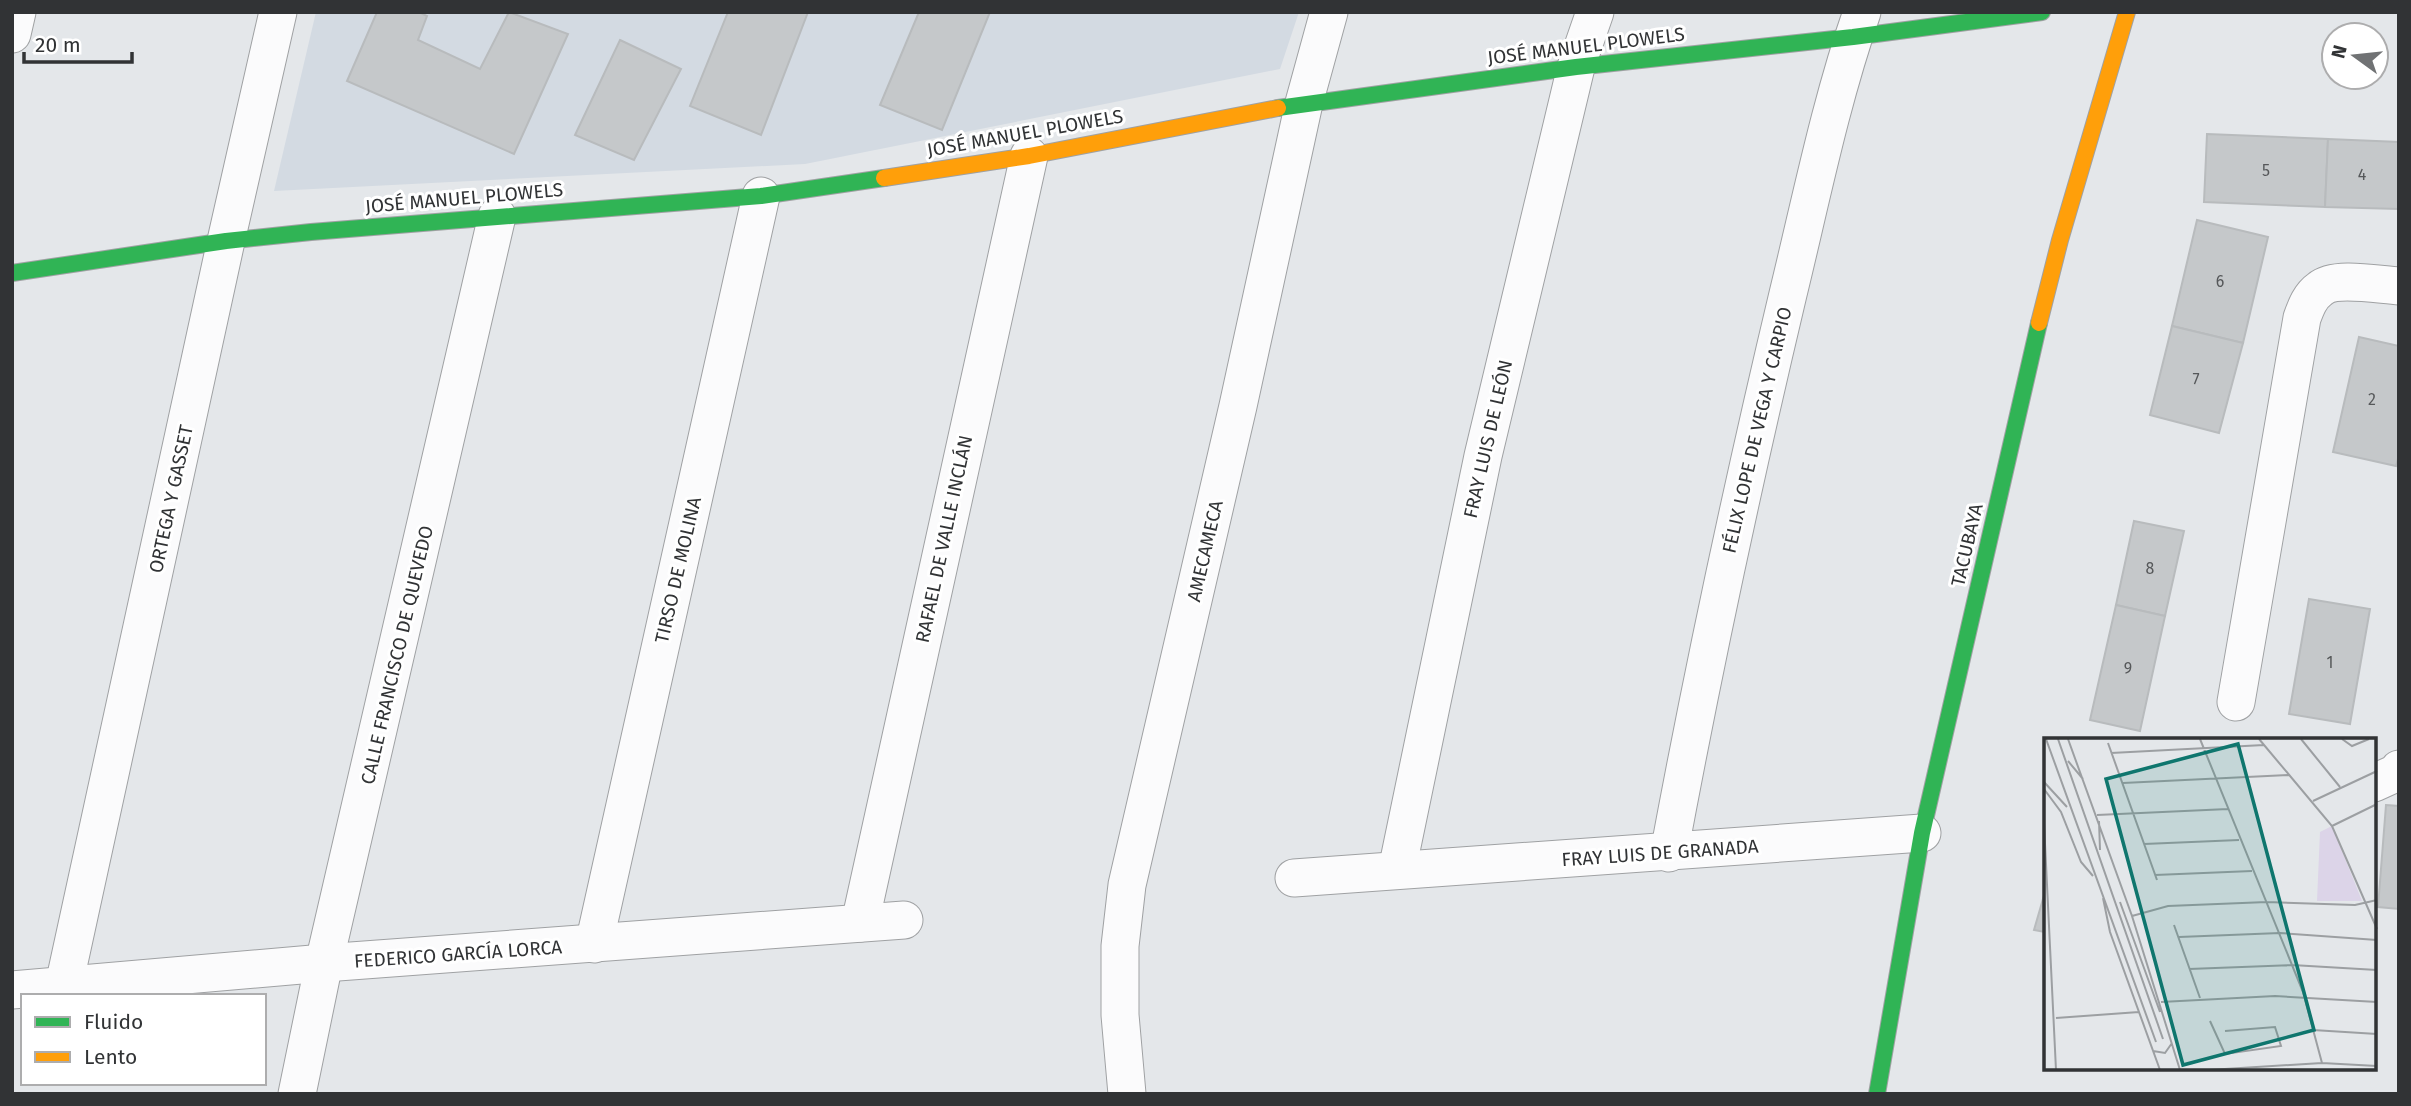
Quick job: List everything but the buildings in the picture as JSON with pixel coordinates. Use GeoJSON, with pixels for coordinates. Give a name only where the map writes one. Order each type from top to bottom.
{"type":"FeatureCollection","features":[{"type":"Feature","properties":{"kind":"street"},"geometry":{"type":"LineString","coordinates":[[12,34],[17,12]]}},
{"type":"Feature","properties":{"kind":"street","name":"ORTEGA Y GASSET"},"geometry":{"type":"LineString","coordinates":[[64,985],[278,12]]}},
{"type":"Feature","properties":{"kind":"street","name":"AMECAMECA"},"geometry":{"type":"LineString","coordinates":[[1127,1094],[1120,1002],[1120,946],[1127,885],[1238,406],[1304,103],[1329,12]]}},
{"type":"Feature","properties":{"kind":"street","name":"FRAY LUIS DE LEÓN"},"geometry":{"type":"LineString","coordinates":[[1397,870],[1483,456],[1576,67],[1595,12]]}},
{"type":"Feature","properties":{"kind":"street","name":"JOSÉ MANUEL PLOWELS"},"geometry":{"type":"LineString","coordinates":[[12,273],[226,241],[497,216],[761,196],[1029,156],[1304,103],[1576,67],[1858,24],[2042,12]]}},
{"type":"Feature","properties":{"kind":"street","name":"TACUBAYA"},"geometry":{"type":"LineString","coordinates":[[1877,1094],[1922,833],[2057,253],[2127,12]]}},
{"type":"Feature","properties":{"kind":"street","name":"FÉLIX LOPE DE VEGA Y CARPIO"},"geometry":{"type":"LineString","coordinates":[[1669,853],[1704,668],[1773,358],[1826,137],[1858,24]]}},
{"type":"Feature","properties":{"kind":"street","name":"RAFAEL DE VALLE INCLÁN"},"geometry":{"type":"LineString","coordinates":[[859,923],[1029,156]]}},
{"type":"Feature","properties":{"kind":"street","name":"TIRSO DE MOLINA"},"geometry":{"type":"LineString","coordinates":[[594,944],[761,196]]}},
{"type":"Feature","properties":{"kind":"street","name":"CALLE FRANCISCO DE QUEVEDO"},"geometry":{"type":"LineString","coordinates":[[298,1094],[324,963],[497,216]]}},
{"type":"Feature","properties":{"kind":"street"},"geometry":{"type":"LineString","coordinates":[[2236,702],[2302,318],[2309,300],[2321,287],[2338,282],[2399,286]]}},
{"type":"Feature","properties":{"kind":"street"},"geometry":{"type":"LineString","coordinates":[[2376,782],[2399,769]]}},
{"type":"Feature","properties":{"kind":"street","name":"FRAY LUIS DE GRANADA"},"geometry":{"type":"LineString","coordinates":[[1294,878],[1922,833]]}},
{"type":"Feature","properties":{"kind":"street","name":"FEDERICO GARCÍA LORCA"},"geometry":{"type":"LineString","coordinates":[[12,990],[324,963],[904,920]]}},
{"type":"Feature","properties":{"kind":"shaded area"},"geometry":{"type":"Polygon","coordinates":[[[316,12],[1299,12],[1280,69],[805,164],[274,191],[316,12]]]}},
{"type":"Feature","properties":{"kind":"traffic: fast"},"geometry":{"type":"LineString","coordinates":[[1278,108],[1576,67],[1853,37],[2042,12]]}},
{"type":"Feature","properties":{"kind":"traffic: fast"},"geometry":{"type":"LineString","coordinates":[[12,273],[226,241],[761,196],[884,178]]}},
{"type":"Feature","properties":{"kind":"traffic: fast"},"geometry":{"type":"LineString","coordinates":[[1877,1094],[1922,833],[2039,323]]}},
{"type":"Feature","properties":{"kind":"traffic: slow"},"geometry":{"type":"LineString","coordinates":[[2039,323],[2060,240],[2127,12]]}},
{"type":"Feature","properties":{"kind":"traffic: slow"},"geometry":{"type":"LineString","coordinates":[[884,178],[1029,156],[1278,108]]}}]}
